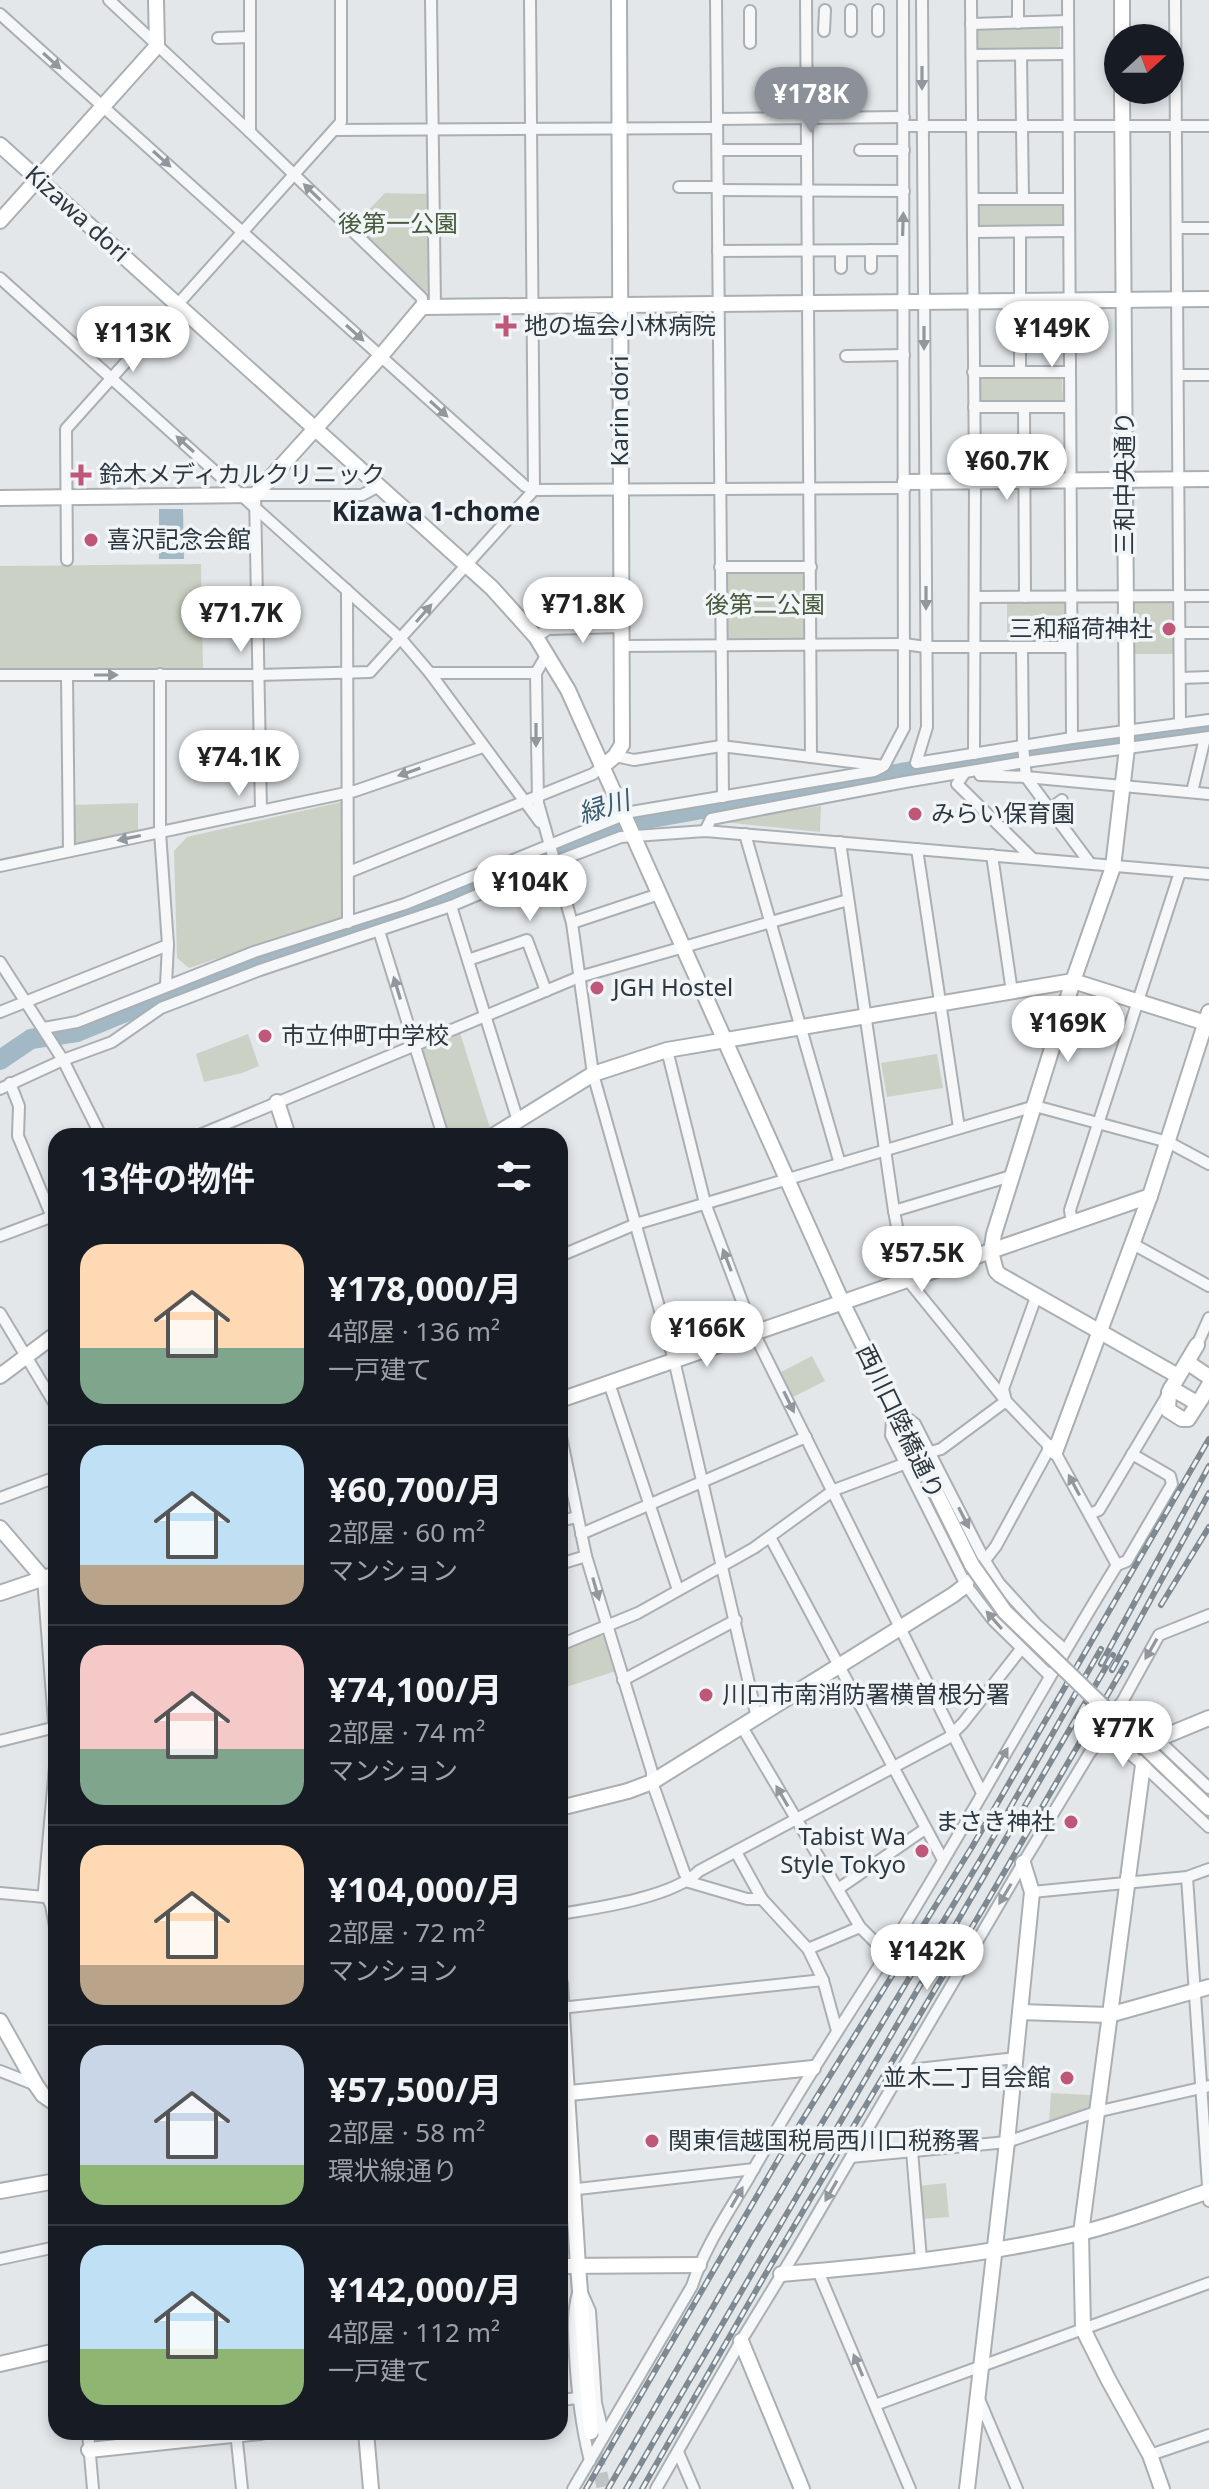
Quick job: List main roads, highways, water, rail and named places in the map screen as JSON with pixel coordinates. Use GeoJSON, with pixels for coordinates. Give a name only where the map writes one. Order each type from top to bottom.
{"type":"FeatureCollection","features":[{"type":"Feature","properties":{"kind":"water"},"geometry":{"type":"Polygon","coordinates":[[[159,509],[183,509],[184,559],[159,559],[159,509]]]}},
{"type":"Feature","properties":{"kind":"waterway","name":"緑川"},"geometry":{"type":"LineString","coordinates":[[0,1060],[31,1039],[77,1032],[189,986],[435,902],[613,828],[641,820],[901,773],[1111,740],[1209,729]]}},
{"type":"Feature","properties":{"kind":"tunnel"},"geometry":{"type":"LineString","coordinates":[[591,2432],[604,2489]]}},
{"type":"Feature","properties":{"kind":"railway"},"geometry":{"type":"LineString","coordinates":[[586,2489],[785,2148],[972,1847],[1209,1439]]}},
{"type":"Feature","properties":{"kind":"railway"},"geometry":{"type":"LineString","coordinates":[[1101,1664],[1209,1466]]}},
{"type":"Feature","properties":{"kind":"railway"},"geometry":{"type":"LineString","coordinates":[[1112,1670],[1209,1493]]}},
{"type":"Feature","properties":{"kind":"railway"},"geometry":{"type":"LineString","coordinates":[[1161,1605],[1209,1527]]}},
{"type":"Feature","properties":{"kind":"railway"},"geometry":{"type":"LineString","coordinates":[[608,2489],[751,2241],[982,1857],[1101,1649]]}},
{"type":"Feature","properties":{"kind":"railway"},"geometry":{"type":"LineString","coordinates":[[626,2489],[1113,1655]]}},
{"type":"Feature","properties":{"kind":"railway"},"geometry":{"type":"LineString","coordinates":[[642,2489],[1126,1663]]}},
{"type":"Feature","properties":{"kind":"place","name":"地の塩会小林病院"},"geometry":{"type":"Point","coordinates":[506,326]}},
{"type":"Feature","properties":{"kind":"place","name":"鈴木メディカルクリニック"},"geometry":{"type":"Point","coordinates":[81,475]}},
{"type":"Feature","properties":{"kind":"place","name":"喜沢記念会館"},"geometry":{"type":"Point","coordinates":[91,540]}},
{"type":"Feature","properties":{"kind":"place","name":"三和稲荷神社"},"geometry":{"type":"Point","coordinates":[1169,629]}},
{"type":"Feature","properties":{"kind":"place","name":"みらい保育園"},"geometry":{"type":"Point","coordinates":[915,814]}},
{"type":"Feature","properties":{"kind":"place","name":"JGH Hostel"},"geometry":{"type":"Point","coordinates":[597,988]}},
{"type":"Feature","properties":{"kind":"place","name":"市立仲町中学校"},"geometry":{"type":"Point","coordinates":[265,1036]}},
{"type":"Feature","properties":{"kind":"place","name":"川口市南消防署横曽根分署"},"geometry":{"type":"Point","coordinates":[706,1695]}},
{"type":"Feature","properties":{"kind":"place","name":"まさき神社"},"geometry":{"type":"Point","coordinates":[1071,1822]}},
{"type":"Feature","properties":{"kind":"place","name":"Tabist Wa Style Tokyo"},"geometry":{"type":"Point","coordinates":[922,1851]}},
{"type":"Feature","properties":{"kind":"place","name":"並木二丁目会館"},"geometry":{"type":"Point","coordinates":[1067,2078]}},
{"type":"Feature","properties":{"kind":"place","name":"関東信越国税局西川口税務署"},"geometry":{"type":"Point","coordinates":[652,2141]}},
{"type":"Feature","properties":{"kind":"district","name":"Kizawa 1-chome"},"geometry":{"type":"Point","coordinates":[436,512]}},
{"type":"Feature","properties":{"kind":"park label","name":"後第一公園"},"geometry":{"type":"Point","coordinates":[398,224]}},
{"type":"Feature","properties":{"kind":"park label","name":"後第二公園"},"geometry":{"type":"Point","coordinates":[765,605]}}]}
